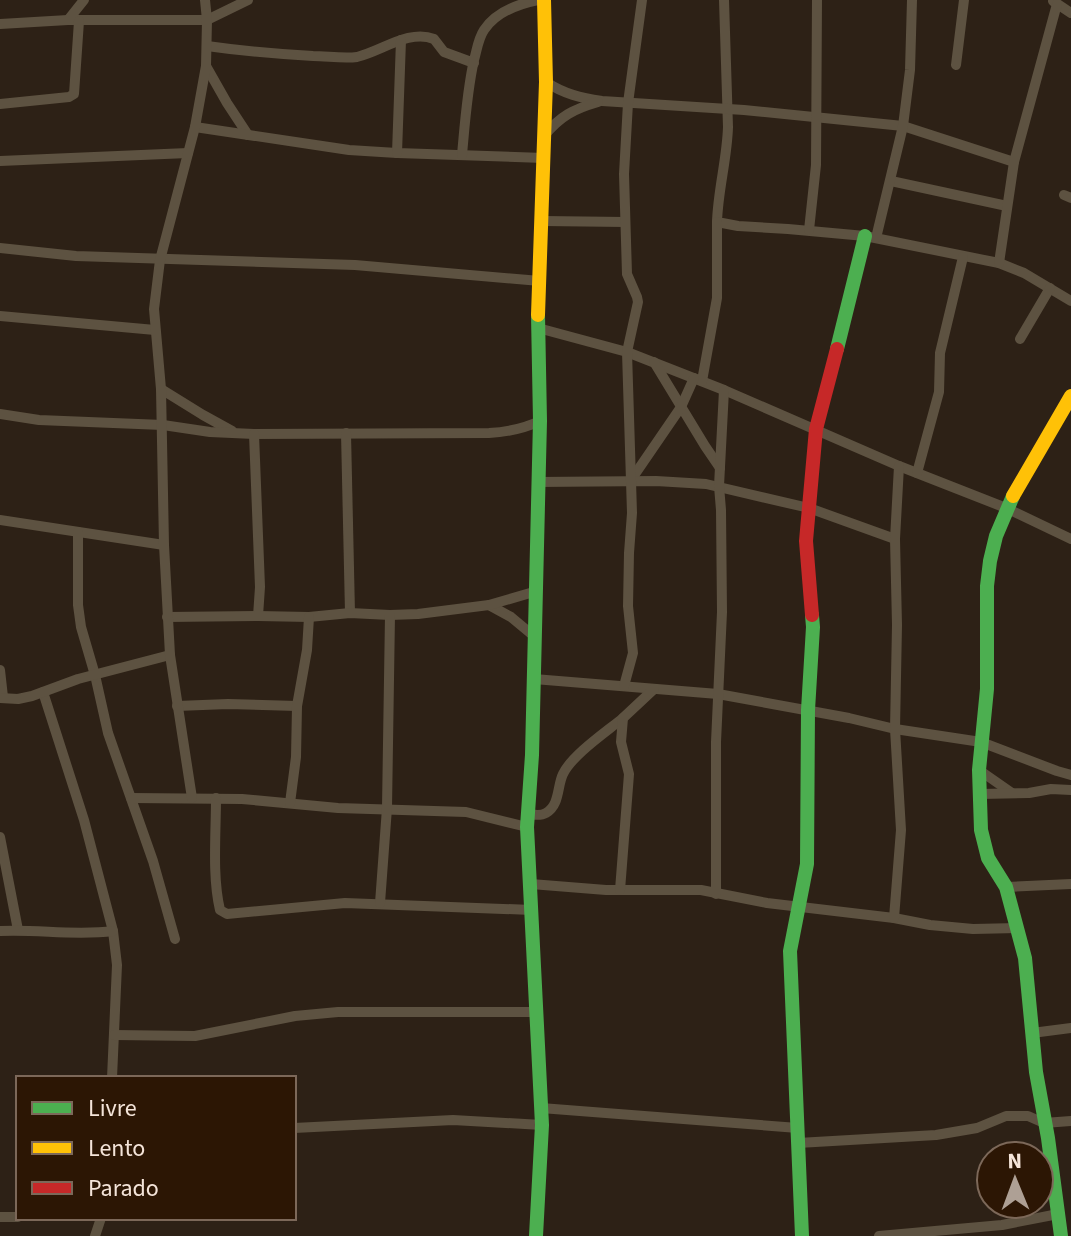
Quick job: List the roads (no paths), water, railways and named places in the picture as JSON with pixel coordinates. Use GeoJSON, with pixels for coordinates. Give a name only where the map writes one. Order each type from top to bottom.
{"type":"FeatureCollection","features":[{"type":"Feature","properties":{"kind":"street"},"geometry":{"type":"LineString","coordinates":[[0,104],[74,94],[74,20],[84,0]]}},
{"type":"Feature","properties":{"kind":"street"},"geometry":{"type":"LineString","coordinates":[[192,798],[170,655],[164,545],[163,425],[155,330],[160,260],[195,127],[206,66],[205,0]]}},
{"type":"Feature","properties":{"kind":"street"},"geometry":{"type":"LineString","coordinates":[[0,24],[74,20],[207,20],[248,0]]}},
{"type":"Feature","properties":{"kind":"street"},"geometry":{"type":"LineString","coordinates":[[462,155],[468,86],[484,29],[520,3],[541,0],[546,82],[538,328],[537,591],[528,821],[542,1125],[536,1236]]}},
{"type":"Feature","properties":{"kind":"street"},"geometry":{"type":"LineString","coordinates":[[624,686],[633,653],[628,606],[632,513],[627,352],[638,302],[627,274],[624,174],[628,103],[642,0]]}},
{"type":"Feature","properties":{"kind":"street"},"geometry":{"type":"LineString","coordinates":[[630,482],[698,380],[717,298],[717,222],[727,145],[728,108],[724,0]]}},
{"type":"Feature","properties":{"kind":"street"},"geometry":{"type":"LineString","coordinates":[[809,230],[816,165],[817,0]]}},
{"type":"Feature","properties":{"kind":"street"},"geometry":{"type":"LineString","coordinates":[[802,1236],[790,951],[807,864],[808,710],[813,627],[806,541],[816,429],[870,237],[891,181],[903,126],[910,70],[912,0]]}},
{"type":"Feature","properties":{"kind":"street"},"geometry":{"type":"LineString","coordinates":[[956,65],[964,0]]}},
{"type":"Feature","properties":{"kind":"street"},"geometry":{"type":"LineString","coordinates":[[999,263],[1014,162],[1054,2],[1071,13]]}},
{"type":"Feature","properties":{"kind":"street"},"geometry":{"type":"LineString","coordinates":[[207,46],[259,53],[350,57],[390,46],[409,37],[428,37],[434,39],[444,52],[474,63]]}},
{"type":"Feature","properties":{"kind":"street"},"geometry":{"type":"LineString","coordinates":[[397,153],[401,40]]}},
{"type":"Feature","properties":{"kind":"street"},"geometry":{"type":"LineString","coordinates":[[206,66],[248,135]]}},
{"type":"Feature","properties":{"kind":"street"},"geometry":{"type":"LineString","coordinates":[[546,82],[566,93],[602,101],[728,108],[903,126],[1014,162]]}},
{"type":"Feature","properties":{"kind":"street"},"geometry":{"type":"LineString","coordinates":[[544,136],[556,122],[576,109],[602,101]]}},
{"type":"Feature","properties":{"kind":"street"},"geometry":{"type":"LineString","coordinates":[[195,127],[313,145],[397,153],[544,158]]}},
{"type":"Feature","properties":{"kind":"street"},"geometry":{"type":"LineString","coordinates":[[0,161],[188,153]]}},
{"type":"Feature","properties":{"kind":"street"},"geometry":{"type":"LineString","coordinates":[[891,181],[1007,206]]}},
{"type":"Feature","properties":{"kind":"street"},"geometry":{"type":"LineString","coordinates":[[543,221],[625,222]]}},
{"type":"Feature","properties":{"kind":"street"},"geometry":{"type":"LineString","coordinates":[[717,222],[870,237],[999,263],[1070,299]]}},
{"type":"Feature","properties":{"kind":"street"},"geometry":{"type":"LineString","coordinates":[[0,248],[48,255],[355,265],[540,281]]}},
{"type":"Feature","properties":{"kind":"street"},"geometry":{"type":"LineString","coordinates":[[917,473],[939,392],[940,353],[963,257]]}},
{"type":"Feature","properties":{"kind":"street"},"geometry":{"type":"LineString","coordinates":[[1020,339],[1050,288]]}},
{"type":"Feature","properties":{"kind":"street"},"geometry":{"type":"LineString","coordinates":[[0,316],[155,330]]}},
{"type":"Feature","properties":{"kind":"street"},"geometry":{"type":"LineString","coordinates":[[538,328],[654,362],[1006,508],[1071,539]]}},
{"type":"Feature","properties":{"kind":"street"},"geometry":{"type":"LineString","coordinates":[[654,362],[720,468]]}},
{"type":"Feature","properties":{"kind":"street"},"geometry":{"type":"LineString","coordinates":[[161,389],[237,433]]}},
{"type":"Feature","properties":{"kind":"street"},"geometry":{"type":"LineString","coordinates":[[716,894],[722,612],[719,486],[724,390]]}},
{"type":"Feature","properties":{"kind":"street"},"geometry":{"type":"LineString","coordinates":[[1061,1236],[1036,1072],[1025,958],[1006,887],[988,858],[981,830],[979,770],[987,689],[987,568],[1006,508],[1071,396]]}},
{"type":"Feature","properties":{"kind":"street"},"geometry":{"type":"LineString","coordinates":[[0,414],[39,420],[163,425],[254,434],[489,433],[513,431],[540,421]]}},
{"type":"Feature","properties":{"kind":"street"},"geometry":{"type":"LineString","coordinates":[[346,433],[350,613]]}},
{"type":"Feature","properties":{"kind":"street"},"geometry":{"type":"LineString","coordinates":[[254,434],[260,587],[258,616]]}},
{"type":"Feature","properties":{"kind":"street"},"geometry":{"type":"LineString","coordinates":[[894,918],[901,830],[895,729],[895,539],[899,466]]}},
{"type":"Feature","properties":{"kind":"street"},"geometry":{"type":"LineString","coordinates":[[537,482],[690,482],[719,486],[809,508],[895,539]]}},
{"type":"Feature","properties":{"kind":"street"},"geometry":{"type":"LineString","coordinates":[[0,520],[164,545]]}},
{"type":"Feature","properties":{"kind":"street"},"geometry":{"type":"LineString","coordinates":[[78,532],[79,617],[108,733],[153,861],[175,939]]}},
{"type":"Feature","properties":{"kind":"street"},"geometry":{"type":"LineString","coordinates":[[167,617],[418,614],[489,605],[537,591]]}},
{"type":"Feature","properties":{"kind":"street"},"geometry":{"type":"LineString","coordinates":[[489,605],[511,617],[535,637]]}},
{"type":"Feature","properties":{"kind":"street"},"geometry":{"type":"LineString","coordinates":[[380,903],[387,808],[390,615]]}},
{"type":"Feature","properties":{"kind":"street"},"geometry":{"type":"LineString","coordinates":[[290,803],[296,757],[297,706],[307,650],[309,617]]}},
{"type":"Feature","properties":{"kind":"street"},"geometry":{"type":"LineString","coordinates":[[0,670],[2,697],[18,699],[170,655]]}},
{"type":"Feature","properties":{"kind":"street"},"geometry":{"type":"LineString","coordinates":[[534,679],[718,694],[808,710],[895,729],[981,742],[1071,775]]}},
{"type":"Feature","properties":{"kind":"street"},"geometry":{"type":"LineString","coordinates":[[131,798],[216,798],[338,808],[466,812],[528,821],[547,813],[556,804],[563,774],[570,763],[654,689]]}},
{"type":"Feature","properties":{"kind":"street"},"geometry":{"type":"LineString","coordinates":[[43,692],[84,820],[113,931],[117,965],[112,1076]]}},
{"type":"Feature","properties":{"kind":"street"},"geometry":{"type":"LineString","coordinates":[[177,706],[297,706]]}},
{"type":"Feature","properties":{"kind":"street"},"geometry":{"type":"LineString","coordinates":[[620,890],[629,774],[621,742],[623,718]]}},
{"type":"Feature","properties":{"kind":"street"},"geometry":{"type":"LineString","coordinates":[[979,770],[1014,794]]}},
{"type":"Feature","properties":{"kind":"street"},"geometry":{"type":"LineString","coordinates":[[980,794],[1071,790]]}},
{"type":"Feature","properties":{"kind":"street"},"geometry":{"type":"LineString","coordinates":[[216,798],[216,878],[220,910],[227,914],[345,903],[532,910]]}},
{"type":"Feature","properties":{"kind":"street"},"geometry":{"type":"LineString","coordinates":[[0,837],[18,930]]}},
{"type":"Feature","properties":{"kind":"street"},"geometry":{"type":"LineString","coordinates":[[531,884],[620,890],[701,890],[799,908],[930,925],[973,929],[1018,928]]}},
{"type":"Feature","properties":{"kind":"street"},"geometry":{"type":"LineString","coordinates":[[1006,887],[1071,884]]}},
{"type":"Feature","properties":{"kind":"street"},"geometry":{"type":"LineString","coordinates":[[0,931],[113,931]]}},
{"type":"Feature","properties":{"kind":"street"},"geometry":{"type":"LineString","coordinates":[[114,1035],[195,1036],[295,1016],[338,1012],[537,1012]]}},
{"type":"Feature","properties":{"kind":"street"},"geometry":{"type":"LineString","coordinates":[[1032,1033],[1071,1028]]}},
{"type":"Feature","properties":{"kind":"street"},"geometry":{"type":"LineString","coordinates":[[541,1108],[798,1136],[936,1135],[977,1128],[1006,1116],[1028,1116],[1044,1123],[1071,1121]]}},
{"type":"Feature","properties":{"kind":"street"},"geometry":{"type":"LineString","coordinates":[[296,1128],[453,1120],[542,1125]]}},
{"type":"Feature","properties":{"kind":"street"},"geometry":{"type":"LineString","coordinates":[[879,1236],[1002,1225],[1058,1214]]}}]}
